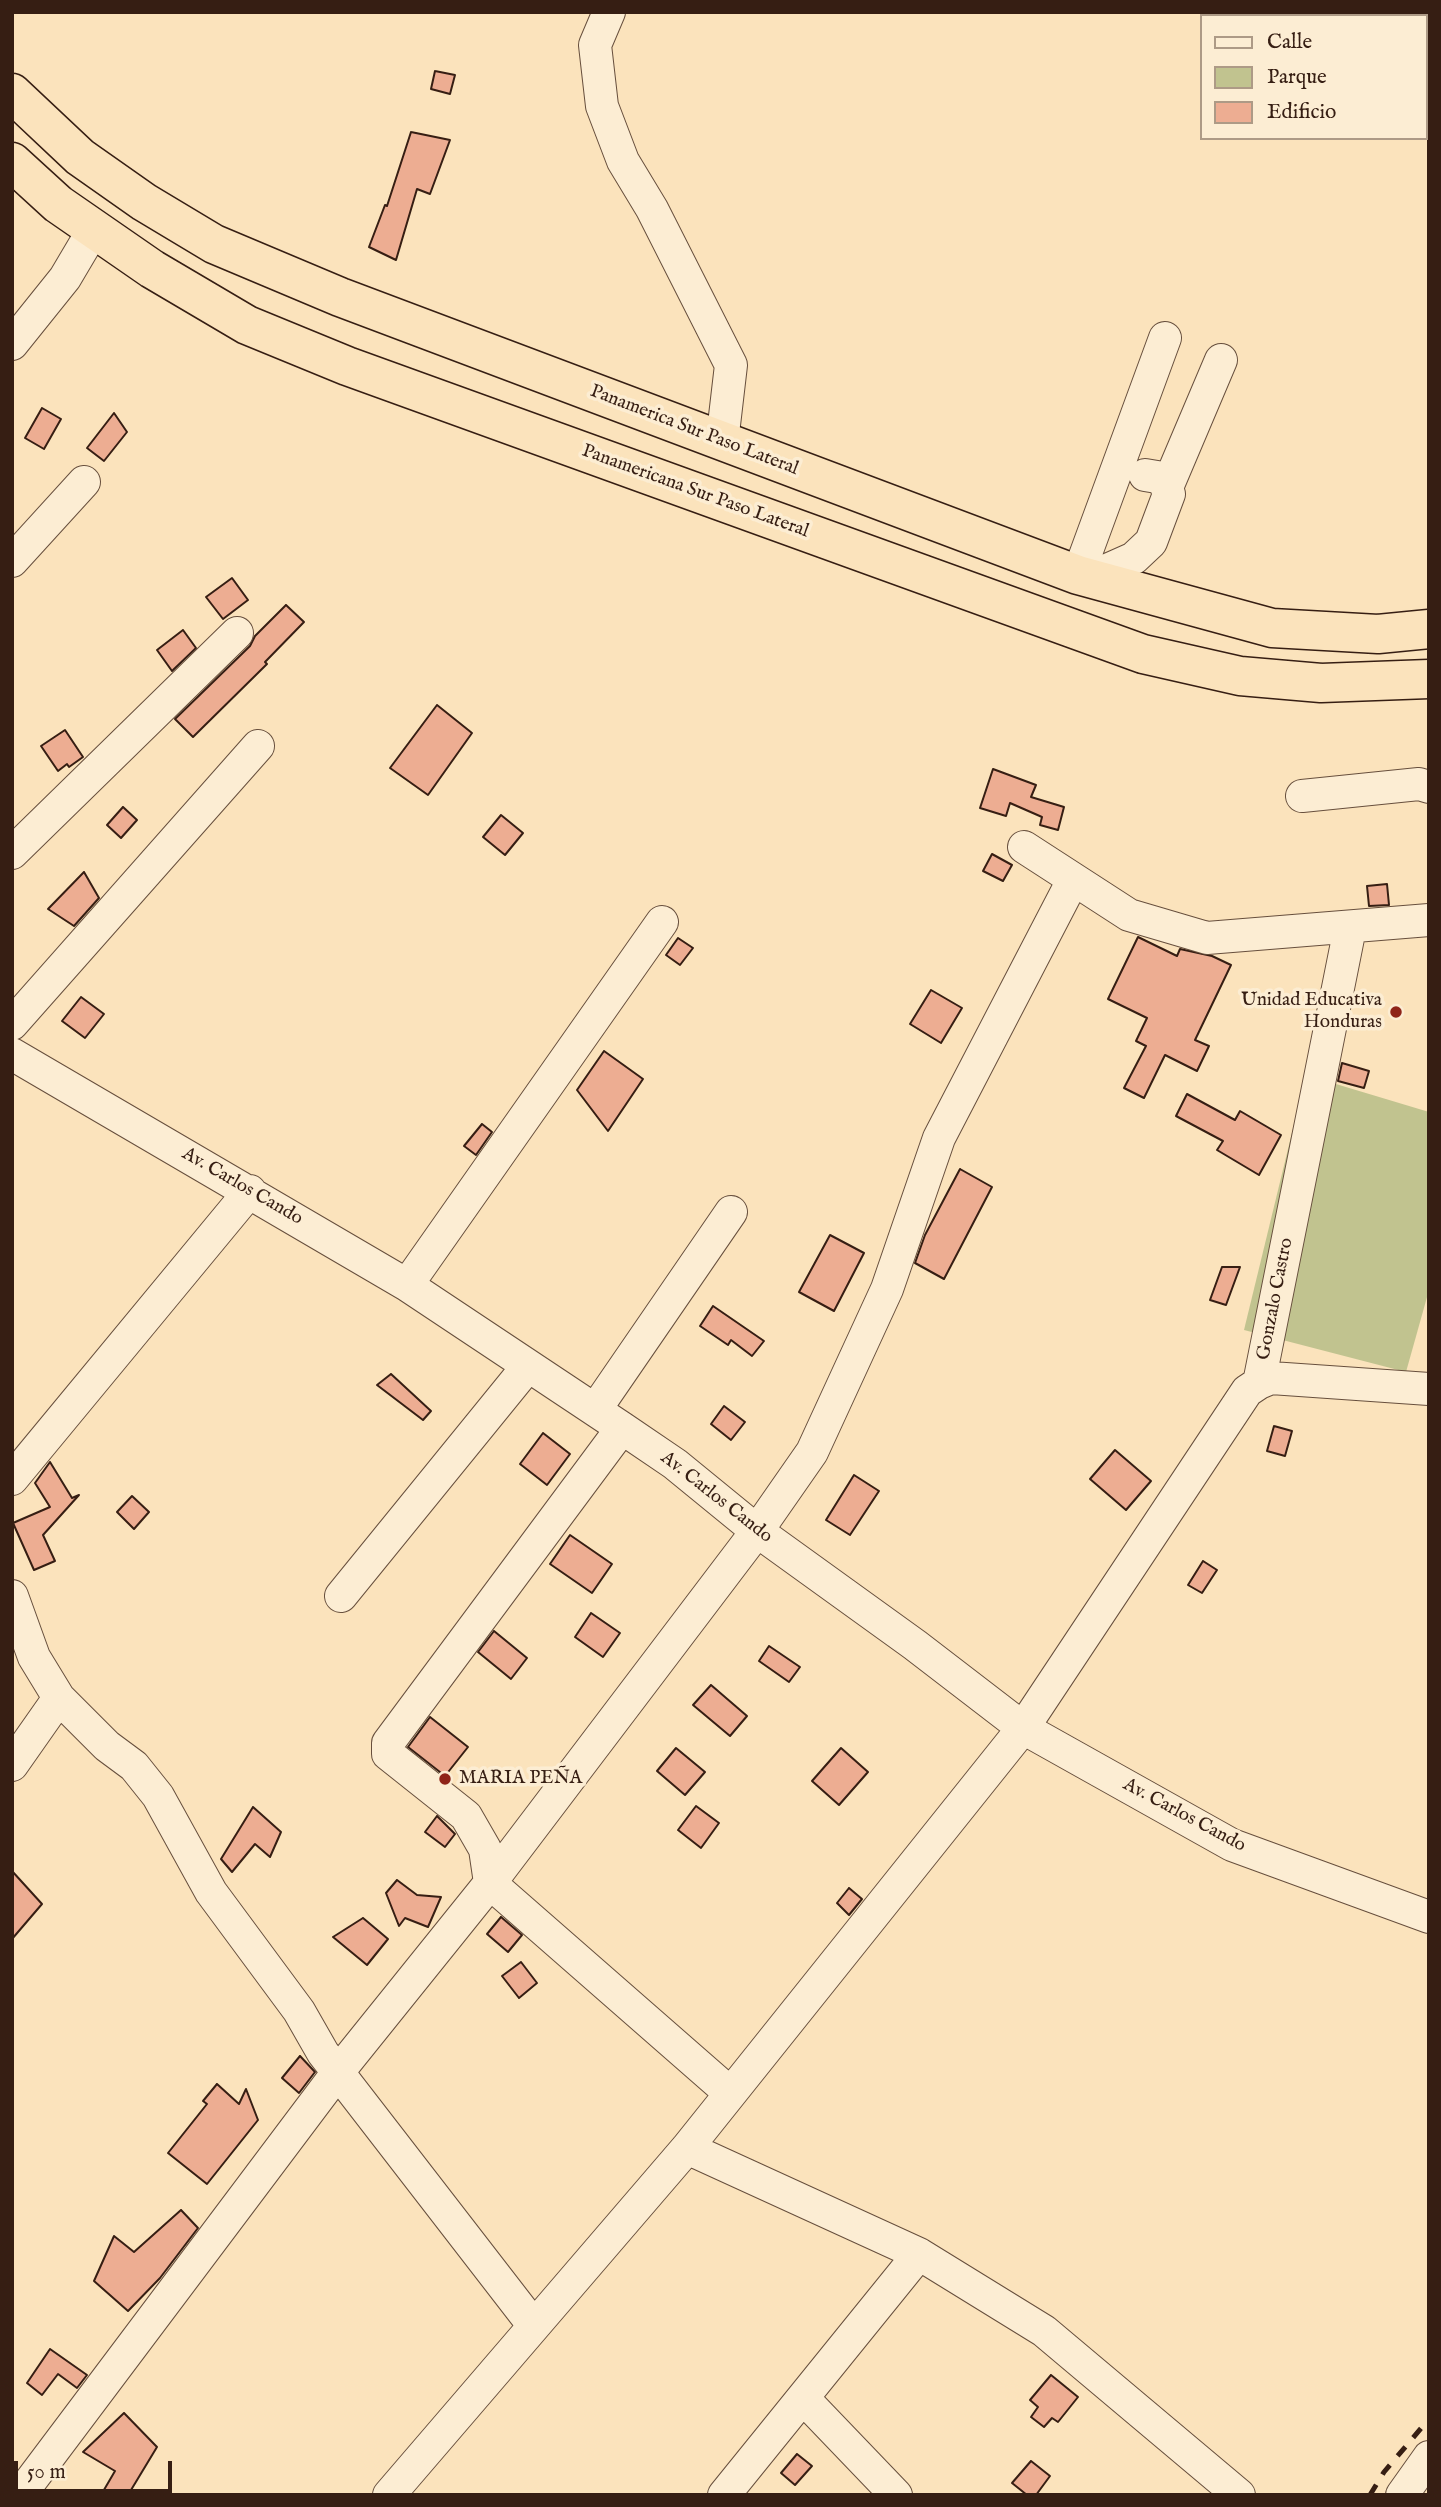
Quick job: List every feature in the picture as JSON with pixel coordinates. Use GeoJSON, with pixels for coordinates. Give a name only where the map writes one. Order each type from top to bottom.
{"type":"FeatureCollection","features":[{"type":"Feature","properties":{"kind":"highway","name":"Panamerica Sur Paso Lateral"},"geometry":{"type":"LineString","coordinates":[[12,93],[80,157],[214,244],[340,297],[722,442],[1083,577],[1272,628],[1378,634],[1429,629]]}},
{"type":"Feature","properties":{"kind":"highway","name":"Panamericana Sur Paso Lateral"},"geometry":{"type":"LineString","coordinates":[[12,162],[58,204],[152,269],[247,325],[347,366],[1143,654],[1240,676],[1321,683],[1429,679]]}},
{"type":"Feature","properties":{"kind":"street"},"geometry":{"type":"LineString","coordinates":[[609,12],[595,46],[602,106],[623,161],[652,209],[731,365],[722,442]]}},
{"type":"Feature","properties":{"kind":"street"},"geometry":{"type":"LineString","coordinates":[[12,344],[65,278],[94,229]]}},
{"type":"Feature","properties":{"kind":"street"},"geometry":{"type":"LineString","coordinates":[[1083,577],[1165,338]]}},
{"type":"Feature","properties":{"kind":"street"},"geometry":{"type":"LineString","coordinates":[[1083,577],[1114,570],[1145,551],[1169,494],[1156,480],[1221,360]]}},
{"type":"Feature","properties":{"kind":"street"},"geometry":{"type":"LineString","coordinates":[[12,561],[84,482]]}},
{"type":"Feature","properties":{"kind":"street"},"geometry":{"type":"LineString","coordinates":[[12,853],[237,633]]}},
{"type":"Feature","properties":{"kind":"street"},"geometry":{"type":"LineString","coordinates":[[12,1024],[258,746]]}},
{"type":"Feature","properties":{"kind":"street"},"geometry":{"type":"LineString","coordinates":[[1302,796],[1419,784],[1429,787]]}},
{"type":"Feature","properties":{"kind":"street"},"geometry":{"type":"LineString","coordinates":[[1024,847],[1129,915],[1207,938],[1350,928],[1428,918]]}},
{"type":"Feature","properties":{"kind":"street"},"geometry":{"type":"LineString","coordinates":[[20,2495],[338,2072],[490,1883],[757,1531],[812,1452],[887,1289],[939,1138],[1073,880]]}},
{"type":"Feature","properties":{"kind":"street"},"geometry":{"type":"LineString","coordinates":[[407,1284],[662,922]]}},
{"type":"Feature","properties":{"kind":"street","name":"Gonzalo Castro"},"geometry":{"type":"LineString","coordinates":[[389,2495],[687,2147],[1023,1728],[1247,1391],[1259,1383],[1350,928]]}},
{"type":"Feature","properties":{"kind":"street","name":"Av. Carlos Cando"},"geometry":{"type":"LineString","coordinates":[[12,1054],[407,1284],[676,1464],[757,1531],[915,1645],[1023,1728],[1232,1845],[1429,1917]]}},
{"type":"Feature","properties":{"kind":"street"},"geometry":{"type":"LineString","coordinates":[[12,1479],[250,1191]]}},
{"type":"Feature","properties":{"kind":"street"},"geometry":{"type":"LineString","coordinates":[[595,1410],[731,1212]]}},
{"type":"Feature","properties":{"kind":"street"},"geometry":{"type":"LineString","coordinates":[[341,1596],[528,1366]]}},
{"type":"Feature","properties":{"kind":"street"},"geometry":{"type":"LineString","coordinates":[[1259,1383],[1271,1378],[1429,1389]]}},
{"type":"Feature","properties":{"kind":"street"},"geometry":{"type":"LineString","coordinates":[[622,1428],[388,1743],[388,1754],[466,1816],[485,1849],[490,1883],[730,2093]]}},
{"type":"Feature","properties":{"kind":"street"},"geometry":{"type":"LineString","coordinates":[[12,1596],[34,1657],[59,1698],[107,1746],[134,1766],[158,1796],[211,1892],[299,2011],[338,2072],[534,2326]]}},
{"type":"Feature","properties":{"kind":"street"},"geometry":{"type":"LineString","coordinates":[[12,1765],[59,1698]]}},
{"type":"Feature","properties":{"kind":"street"},"geometry":{"type":"LineString","coordinates":[[687,2147],[919,2254],[1044,2331],[1239,2495]]}},
{"type":"Feature","properties":{"kind":"street"},"geometry":{"type":"LineString","coordinates":[[724,2495],[919,2254]]}},
{"type":"Feature","properties":{"kind":"street"},"geometry":{"type":"LineString","coordinates":[[803,2398],[896,2495]]}},
{"type":"Feature","properties":{"kind":"street"},"geometry":{"type":"LineString","coordinates":[[1402,2495],[1429,2457]]}},
{"type":"Feature","properties":{"kind":"green space"},"geometry":{"type":"Polygon","coordinates":[[[1306,1075],[1429,1112],[1429,1290],[1406,1372],[1244,1330],[1306,1075]]]}},
{"type":"Feature","properties":{"kind":"building"},"geometry":{"type":"Polygon","coordinates":[[[435,71],[455,75],[450,94],[431,89],[435,71]]]}},
{"type":"Feature","properties":{"kind":"building"},"geometry":{"type":"Polygon","coordinates":[[[411,132],[450,140],[430,194],[417,189],[396,260],[369,247],[385,205],[387,206],[411,132]]]}},
{"type":"Feature","properties":{"kind":"building"},"geometry":{"type":"Polygon","coordinates":[[[42,408],[61,419],[44,449],[25,438],[42,408]]]}},
{"type":"Feature","properties":{"kind":"building"},"geometry":{"type":"Polygon","coordinates":[[[114,413],[127,432],[104,461],[87,448],[114,413]]]}},
{"type":"Feature","properties":{"kind":"building"},"geometry":{"type":"Polygon","coordinates":[[[232,578],[248,600],[223,619],[206,597],[232,578]]]}},
{"type":"Feature","properties":{"kind":"building"},"geometry":{"type":"Polygon","coordinates":[[[286,605],[304,622],[265,662],[267,664],[193,737],[175,719],[250,646],[255,636],[286,605]]]}},
{"type":"Feature","properties":{"kind":"building"},"geometry":{"type":"Polygon","coordinates":[[[183,630],[196,648],[172,671],[157,650],[183,630]]]}},
{"type":"Feature","properties":{"kind":"building"},"geometry":{"type":"Polygon","coordinates":[[[437,705],[472,733],[428,795],[390,768],[437,705]]]}},
{"type":"Feature","properties":{"kind":"building"},"geometry":{"type":"Polygon","coordinates":[[[65,730],[83,757],[58,771],[41,746],[65,730]]]}},
{"type":"Feature","properties":{"kind":"building"},"geometry":{"type":"Polygon","coordinates":[[[993,769],[1036,785],[1031,797],[1064,807],[1058,830],[1040,825],[1042,817],[1010,803],[1006,816],[980,808],[993,769]]]}},
{"type":"Feature","properties":{"kind":"building"},"geometry":{"type":"Polygon","coordinates":[[[123,807],[137,820],[121,838],[107,825],[123,807]]]}},
{"type":"Feature","properties":{"kind":"building"},"geometry":{"type":"Polygon","coordinates":[[[501,815],[523,833],[505,855],[483,837],[501,815]]]}},
{"type":"Feature","properties":{"kind":"building"},"geometry":{"type":"Polygon","coordinates":[[[992,854],[1012,865],[1003,881],[983,871],[992,854]]]}},
{"type":"Feature","properties":{"kind":"building"},"geometry":{"type":"Polygon","coordinates":[[[84,872],[99,898],[74,926],[48,909],[84,872]]]}},
{"type":"Feature","properties":{"kind":"building"},"geometry":{"type":"Polygon","coordinates":[[[1387,884],[1389,905],[1369,906],[1367,886],[1387,884]]]}},
{"type":"Feature","properties":{"kind":"building"},"geometry":{"type":"Polygon","coordinates":[[[1138,937],[1177,956],[1180,949],[1212,956],[1231,965],[1195,1040],[1209,1046],[1197,1071],[1165,1055],[1144,1098],[1124,1088],[1146,1046],[1136,1041],[1147,1018],[1108,999],[1138,937]]]}},
{"type":"Feature","properties":{"kind":"building"},"geometry":{"type":"Polygon","coordinates":[[[678,938],[693,948],[680,965],[666,955],[678,938]]]}},
{"type":"Feature","properties":{"kind":"building"},"geometry":{"type":"Polygon","coordinates":[[[931,990],[962,1008],[941,1043],[910,1024],[931,990]]]}},
{"type":"Feature","properties":{"kind":"building"},"geometry":{"type":"Polygon","coordinates":[[[81,997],[104,1014],[85,1038],[62,1021],[81,997]]]}},
{"type":"Feature","properties":{"kind":"building"},"geometry":{"type":"Polygon","coordinates":[[[604,1051],[643,1079],[608,1131],[577,1090],[604,1051]]]}},
{"type":"Feature","properties":{"kind":"building"},"geometry":{"type":"Polygon","coordinates":[[[1342,1063],[1369,1071],[1364,1088],[1338,1081],[1342,1063]]]}},
{"type":"Feature","properties":{"kind":"building"},"geometry":{"type":"Polygon","coordinates":[[[1187,1094],[1235,1120],[1240,1111],[1281,1135],[1259,1175],[1217,1150],[1223,1141],[1176,1116],[1187,1094]]]}},
{"type":"Feature","properties":{"kind":"building"},"geometry":{"type":"Polygon","coordinates":[[[482,1124],[492,1132],[476,1155],[464,1146],[482,1124]]]}},
{"type":"Feature","properties":{"kind":"building"},"geometry":{"type":"Polygon","coordinates":[[[960,1169],[992,1187],[944,1279],[915,1263],[925,1235],[960,1169]]]}},
{"type":"Feature","properties":{"kind":"building"},"geometry":{"type":"Polygon","coordinates":[[[830,1235],[864,1253],[834,1311],[799,1292],[830,1235]]]}},
{"type":"Feature","properties":{"kind":"building"},"geometry":{"type":"Polygon","coordinates":[[[1222,1267],[1240,1267],[1226,1305],[1210,1300],[1222,1267]]]}},
{"type":"Feature","properties":{"kind":"building"},"geometry":{"type":"Polygon","coordinates":[[[713,1306],[764,1341],[752,1356],[731,1340],[728,1345],[700,1326],[713,1306]]]}},
{"type":"Feature","properties":{"kind":"building"},"geometry":{"type":"Polygon","coordinates":[[[391,1374],[431,1411],[423,1420],[377,1385],[391,1374]]]}},
{"type":"Feature","properties":{"kind":"building"},"geometry":{"type":"Polygon","coordinates":[[[724,1406],[745,1422],[731,1440],[711,1424],[724,1406]]]}},
{"type":"Feature","properties":{"kind":"building"},"geometry":{"type":"Polygon","coordinates":[[[1274,1426],[1292,1431],[1285,1456],[1267,1451],[1274,1426]]]}},
{"type":"Feature","properties":{"kind":"building"},"geometry":{"type":"Polygon","coordinates":[[[543,1433],[570,1454],[547,1485],[520,1464],[543,1433]]]}},
{"type":"Feature","properties":{"kind":"building"},"geometry":{"type":"Polygon","coordinates":[[[1115,1450],[1151,1481],[1126,1510],[1090,1479],[1115,1450]]]}},
{"type":"Feature","properties":{"kind":"building"},"geometry":{"type":"Polygon","coordinates":[[[50,1462],[72,1498],[79,1495],[43,1535],[55,1561],[34,1570],[13,1523],[50,1507],[35,1483],[50,1462]]]}},
{"type":"Feature","properties":{"kind":"building"},"geometry":{"type":"Polygon","coordinates":[[[854,1475],[879,1491],[850,1535],[826,1520],[854,1475]]]}},
{"type":"Feature","properties":{"kind":"building"},"geometry":{"type":"Polygon","coordinates":[[[132,1496],[149,1512],[134,1529],[117,1512],[132,1496]]]}},
{"type":"Feature","properties":{"kind":"building"},"geometry":{"type":"Polygon","coordinates":[[[570,1535],[612,1564],[592,1593],[550,1564],[570,1535]]]}},
{"type":"Feature","properties":{"kind":"building"},"geometry":{"type":"Polygon","coordinates":[[[1203,1561],[1217,1570],[1202,1593],[1188,1585],[1203,1561]]]}},
{"type":"Feature","properties":{"kind":"building"},"geometry":{"type":"Polygon","coordinates":[[[591,1613],[620,1633],[603,1657],[575,1637],[591,1613]]]}},
{"type":"Feature","properties":{"kind":"building"},"geometry":{"type":"Polygon","coordinates":[[[494,1631],[527,1658],[511,1679],[478,1652],[494,1631]]]}},
{"type":"Feature","properties":{"kind":"building"},"geometry":{"type":"Polygon","coordinates":[[[769,1646],[800,1667],[789,1682],[759,1661],[769,1646]]]}},
{"type":"Feature","properties":{"kind":"building"},"geometry":{"type":"Polygon","coordinates":[[[711,1685],[747,1716],[730,1736],[693,1705],[711,1685]]]}},
{"type":"Feature","properties":{"kind":"building"},"geometry":{"type":"Polygon","coordinates":[[[430,1717],[468,1747],[445,1776],[408,1747],[430,1717]]]}},
{"type":"Feature","properties":{"kind":"building"},"geometry":{"type":"Polygon","coordinates":[[[676,1748],[705,1772],[685,1795],[657,1771],[676,1748]]]}},
{"type":"Feature","properties":{"kind":"building"},"geometry":{"type":"Polygon","coordinates":[[[841,1748],[868,1772],[839,1805],[812,1781],[841,1748]]]}},
{"type":"Feature","properties":{"kind":"building"},"geometry":{"type":"Polygon","coordinates":[[[696,1806],[719,1823],[701,1848],[678,1830],[696,1806]]]}},
{"type":"Feature","properties":{"kind":"building"},"geometry":{"type":"Polygon","coordinates":[[[253,1807],[281,1832],[270,1857],[255,1844],[232,1872],[221,1859],[253,1807]]]}},
{"type":"Feature","properties":{"kind":"building"},"geometry":{"type":"Polygon","coordinates":[[[437,1816],[455,1834],[445,1847],[425,1832],[437,1816]]]}},
{"type":"Feature","properties":{"kind":"building"},"geometry":{"type":"Polygon","coordinates":[[[12,1871],[42,1904],[12,1939],[12,1871]]]}},
{"type":"Feature","properties":{"kind":"building"},"geometry":{"type":"Polygon","coordinates":[[[397,1880],[417,1895],[441,1897],[428,1927],[405,1918],[399,1926],[386,1893],[397,1880]]]}},
{"type":"Feature","properties":{"kind":"building"},"geometry":{"type":"Polygon","coordinates":[[[849,1888],[862,1899],[849,1915],[837,1903],[849,1888]]]}},
{"type":"Feature","properties":{"kind":"building"},"geometry":{"type":"Polygon","coordinates":[[[501,1917],[522,1935],[508,1952],[487,1934],[501,1917]]]}},
{"type":"Feature","properties":{"kind":"building"},"geometry":{"type":"Polygon","coordinates":[[[363,1918],[388,1939],[367,1965],[333,1937],[363,1918]]]}},
{"type":"Feature","properties":{"kind":"building"},"geometry":{"type":"Polygon","coordinates":[[[521,1962],[537,1983],[519,1998],[502,1976],[521,1962]]]}},
{"type":"Feature","properties":{"kind":"building"},"geometry":{"type":"Polygon","coordinates":[[[300,2056],[315,2072],[299,2093],[282,2078],[300,2056]]]}},
{"type":"Feature","properties":{"kind":"building"},"geometry":{"type":"Polygon","coordinates":[[[217,2084],[239,2104],[246,2089],[258,2120],[207,2184],[168,2153],[207,2104],[203,2101],[217,2084]]]}},
{"type":"Feature","properties":{"kind":"building"},"geometry":{"type":"Polygon","coordinates":[[[181,2210],[198,2228],[160,2278],[128,2311],[94,2281],[114,2236],[134,2252],[181,2210]]]}},
{"type":"Feature","properties":{"kind":"building"},"geometry":{"type":"Polygon","coordinates":[[[50,2349],[87,2375],[77,2388],[58,2374],[42,2395],[27,2383],[50,2349]]]}},
{"type":"Feature","properties":{"kind":"building"},"geometry":{"type":"Polygon","coordinates":[[[1051,2375],[1078,2397],[1058,2422],[1052,2418],[1044,2427],[1031,2417],[1038,2407],[1030,2400],[1051,2375]]]}},
{"type":"Feature","properties":{"kind":"building"},"geometry":{"type":"Polygon","coordinates":[[[124,2413],[157,2447],[128,2495],[101,2495],[115,2471],[83,2452],[124,2413]]]}},
{"type":"Feature","properties":{"kind":"building"},"geometry":{"type":"Polygon","coordinates":[[[797,2454],[812,2466],[795,2485],[781,2473],[797,2454]]]}},
{"type":"Feature","properties":{"kind":"building"},"geometry":{"type":"Polygon","coordinates":[[[1031,2461],[1050,2476],[1036,2495],[1027,2495],[1012,2483],[1031,2461]]]}},
{"type":"Feature","properties":{"kind":"railway"},"geometry":{"type":"LineString","coordinates":[[1370,2495],[1384,2472],[1429,2419]]}},
{"type":"Feature","properties":{"kind":"place","name":"Unidad Educativa Honduras"},"geometry":{"type":"Point","coordinates":[1396,1012]}},
{"type":"Feature","properties":{"kind":"place","name":"MARIA PEÑA"},"geometry":{"type":"Point","coordinates":[445,1779]}}]}
